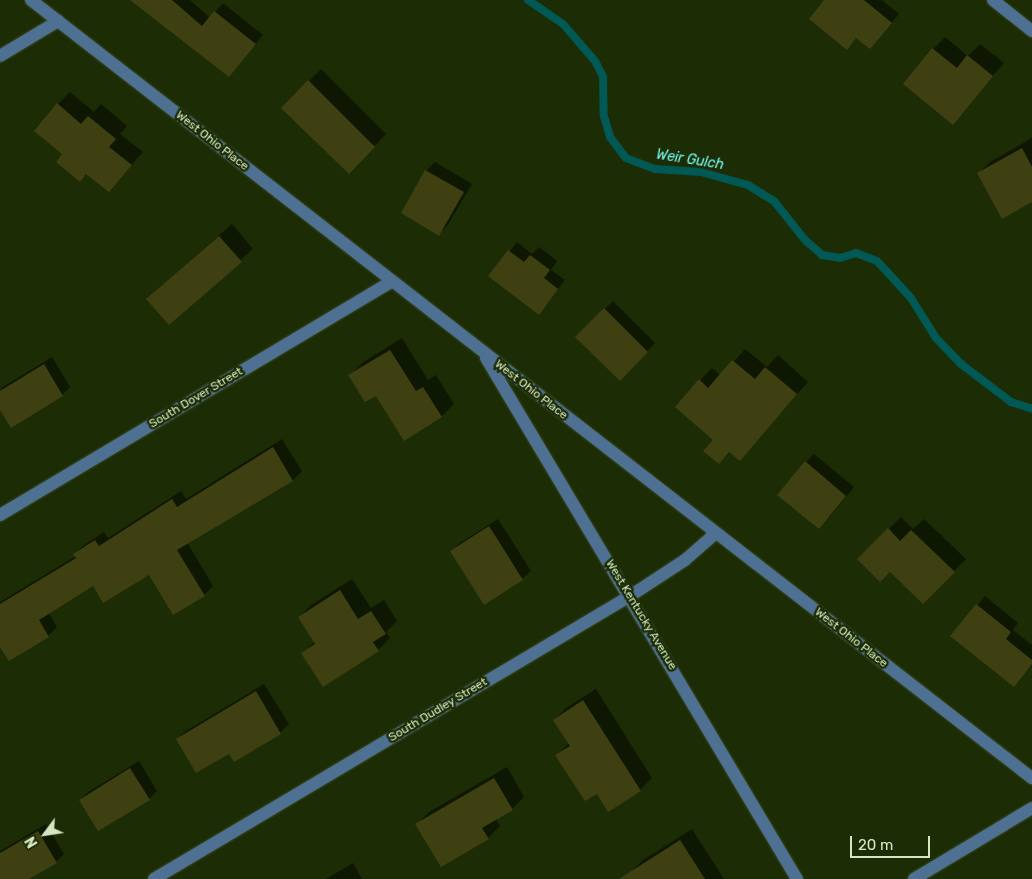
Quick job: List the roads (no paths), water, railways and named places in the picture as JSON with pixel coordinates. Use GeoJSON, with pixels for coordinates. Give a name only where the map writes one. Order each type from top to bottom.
{"type":"FeatureCollection","features":[{"type":"Feature","properties":{"kind":"street","name":"West Ohio Place"},"geometry":{"type":"LineString","coordinates":[[31,0],[391,282],[1032,778]]}},
{"type":"Feature","properties":{"kind":"street"},"geometry":{"type":"LineString","coordinates":[[993,0],[1032,31]]}},
{"type":"Feature","properties":{"kind":"street"},"geometry":{"type":"LineString","coordinates":[[0,56],[58,21]]}},
{"type":"Feature","properties":{"kind":"street","name":"South Dover Street"},"geometry":{"type":"LineString","coordinates":[[0,515],[391,282]]}},
{"type":"Feature","properties":{"kind":"street","name":"West Kentucky Avenue"},"geometry":{"type":"LineString","coordinates":[[482,352],[630,596],[797,879]]}},
{"type":"Feature","properties":{"kind":"street","name":"South Dudley Street"},"geometry":{"type":"LineString","coordinates":[[154,879],[630,596],[685,560],[716,533]]}},
{"type":"Feature","properties":{"kind":"street"},"geometry":{"type":"LineString","coordinates":[[914,879],[1032,808]]}},
{"type":"Feature","properties":{"kind":"waterway","name":"Weir Gulch"},"geometry":{"type":"LineString","coordinates":[[528,0],[563,24],[595,61],[603,77],[604,116],[610,137],[626,158],[655,169],[701,172],[748,185],[774,201],[805,240],[822,255],[840,258],[856,253],[877,261],[911,298],[936,338],[961,364],[1011,402],[1032,409]]}}]}
